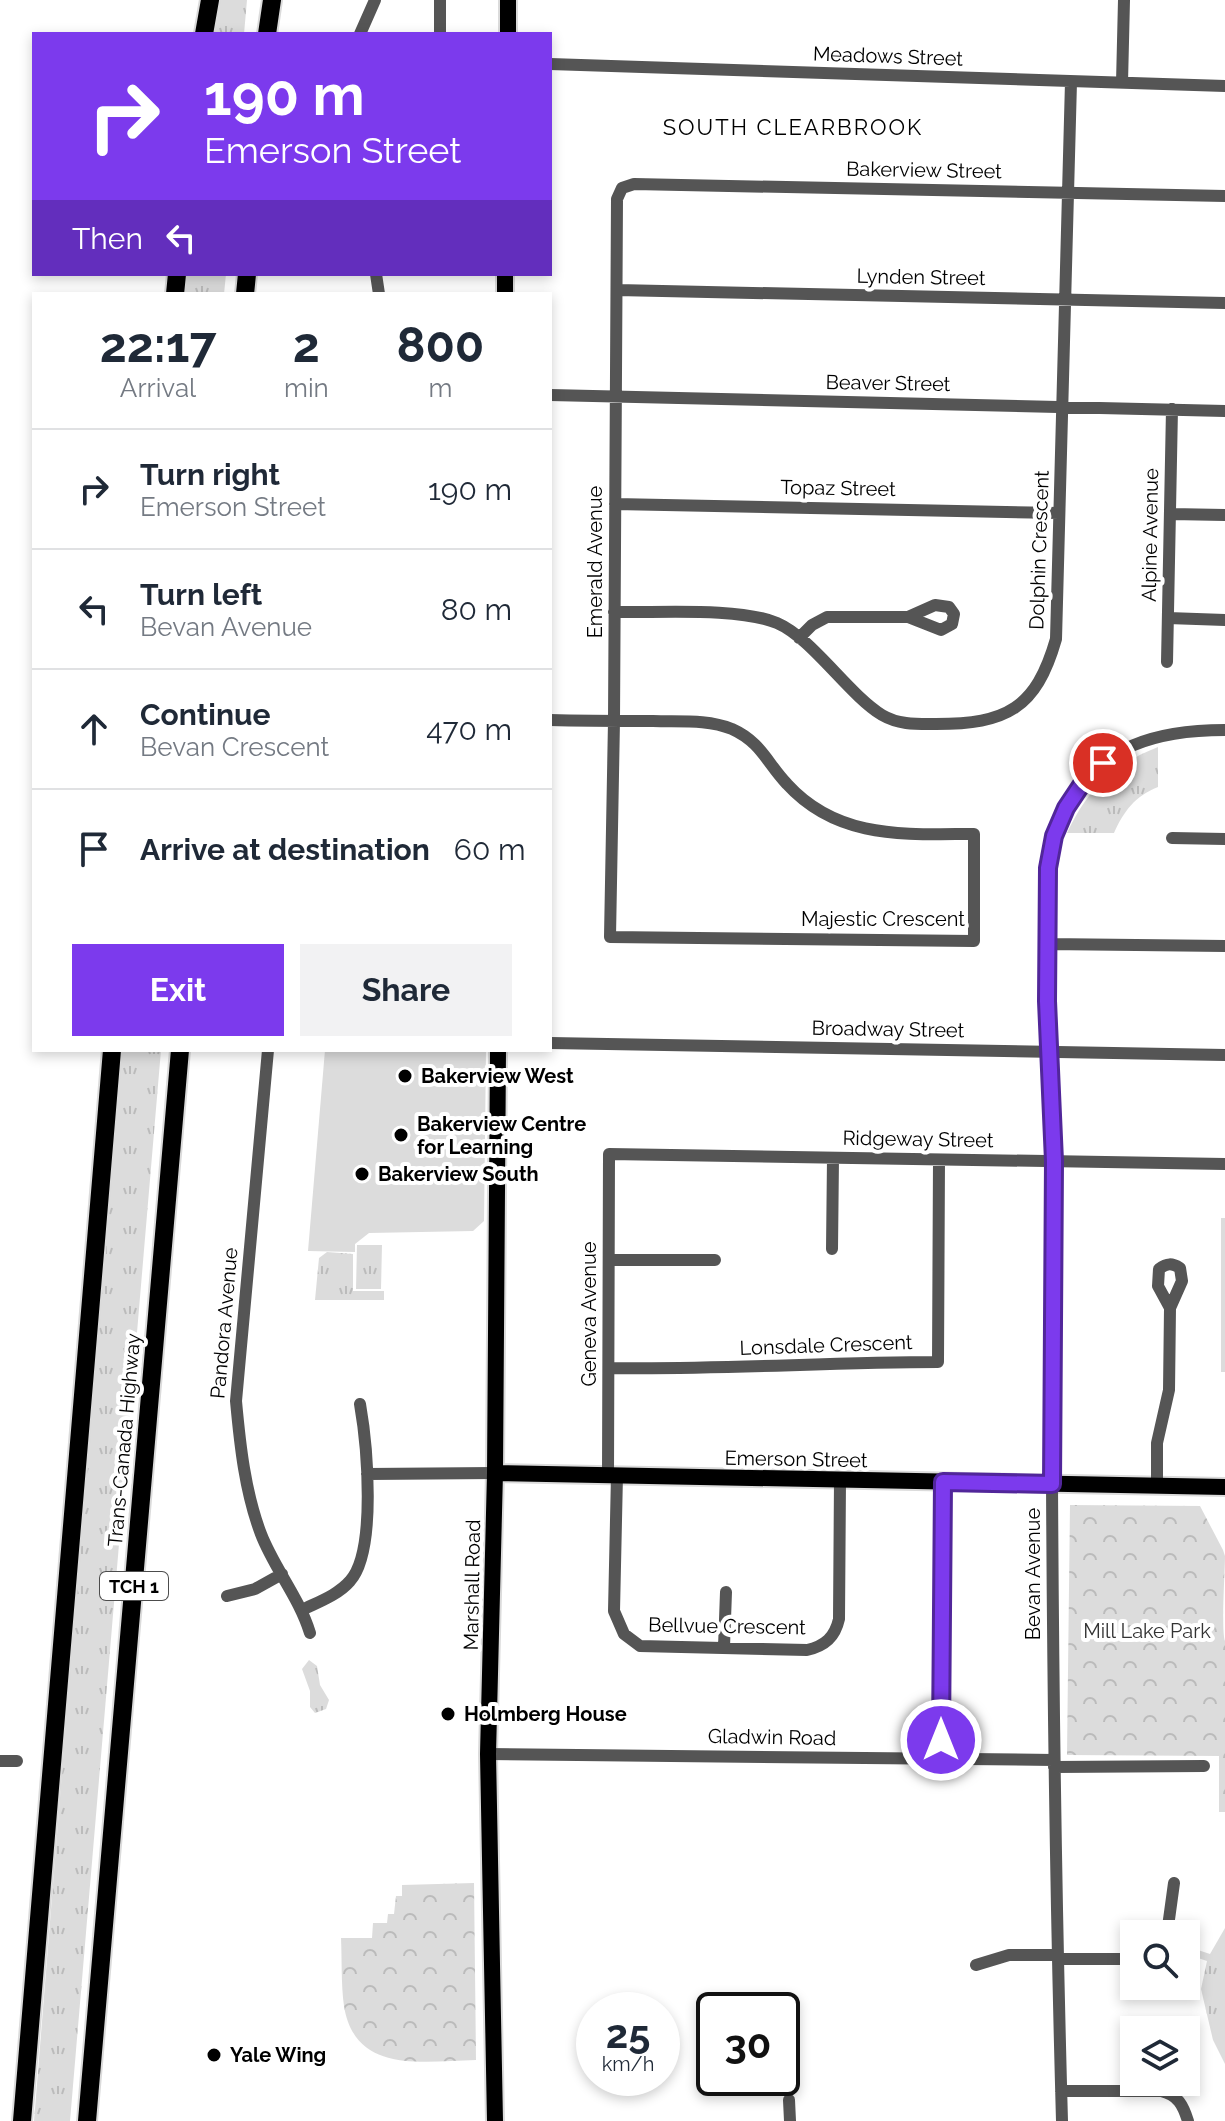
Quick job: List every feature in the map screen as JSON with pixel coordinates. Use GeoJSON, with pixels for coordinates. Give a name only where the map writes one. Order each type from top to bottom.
{"type":"FeatureCollection","features":[{"type":"Feature","properties":{"kind":"highway"},"geometry":{"type":"LineString","coordinates":[[194,32],[196,0]]}},
{"type":"Feature","properties":{"kind":"highway"},"geometry":{"type":"LineString","coordinates":[[204,32],[210,0]]}},
{"type":"Feature","properties":{"kind":"highway"},"geometry":{"type":"LineString","coordinates":[[267,32],[272,0]]}},
{"type":"Feature","properties":{"kind":"highway"},"geometry":{"type":"LineString","coordinates":[[22,2121],[112,1052]]}},
{"type":"Feature","properties":{"kind":"highway","name":"Trans-Canada Highway"},"geometry":{"type":"LineString","coordinates":[[87,2121],[180,1052]]}},
{"type":"Feature","properties":{"kind":"main road"},"geometry":{"type":"LineString","coordinates":[[508,0],[508,32]]}},
{"type":"Feature","properties":{"kind":"main road","name":"Marshall Road"},"geometry":{"type":"LineString","coordinates":[[495,2121],[488,1754],[495,1473],[498,1052]]}},
{"type":"Feature","properties":{"kind":"main road","name":"Emerson Street"},"geometry":{"type":"LineString","coordinates":[[495,1473],[1225,1487]]}},
{"type":"Feature","properties":{"kind":"street"},"geometry":{"type":"LineString","coordinates":[[361,32],[375,0]]}},
{"type":"Feature","properties":{"kind":"street"},"geometry":{"type":"LineString","coordinates":[[440,0],[440,32]]}},
{"type":"Feature","properties":{"kind":"street"},"geometry":{"type":"LineString","coordinates":[[1122,83],[1124,0]]}},
{"type":"Feature","properties":{"kind":"street","name":"Meadows Street"},"geometry":{"type":"LineString","coordinates":[[552,64],[1225,86]]}},
{"type":"Feature","properties":{"kind":"street","name":"Dolphin Crescent"},"geometry":{"type":"LineString","coordinates":[[614,612],[750,615],[780,624],[881,715],[908,724],[968,724],[1003,715],[1031,694],[1048,669],[1056,639],[1071,82]]}},
{"type":"Feature","properties":{"kind":"street","name":"Bakerview Street"},"geometry":{"type":"LineString","coordinates":[[622,188],[634,184],[1225,196]]}},
{"type":"Feature","properties":{"kind":"street","name":"Emerald Avenue"},"geometry":{"type":"LineString","coordinates":[[610,937],[617,199],[622,188]]}},
{"type":"Feature","properties":{"kind":"street","name":"Lynden Street"},"geometry":{"type":"LineString","coordinates":[[617,290],[1225,303]]}},
{"type":"Feature","properties":{"kind":"street","name":"Beaver Street"},"geometry":{"type":"LineString","coordinates":[[552,395],[1225,411]]}},
{"type":"Feature","properties":{"kind":"street","name":"Alpine Avenue"},"geometry":{"type":"LineString","coordinates":[[1167,662],[1172,409]]}},
{"type":"Feature","properties":{"kind":"street","name":"Topaz Street"},"geometry":{"type":"LineString","coordinates":[[615,504],[1059,513]]}},
{"type":"Feature","properties":{"kind":"street"},"geometry":{"type":"LineString","coordinates":[[1171,514],[1225,515]]}},
{"type":"Feature","properties":{"kind":"street"},"geometry":{"type":"LineString","coordinates":[[799,638],[812,625],[827,617],[908,617]]}},
{"type":"Feature","properties":{"kind":"street"},"geometry":{"type":"LineString","coordinates":[[1168,618],[1225,620]]}},
{"type":"Feature","properties":{"kind":"street","name":"Majestic Crescent"},"geometry":{"type":"LineString","coordinates":[[552,720],[705,722],[732,729],[758,745],[787,785],[812,805],[848,825],[888,834],[974,834],[974,941],[610,937]]}},
{"type":"Feature","properties":{"kind":"street","name":"Bevan Avenue"},"geometry":{"type":"LineString","coordinates":[[1062,2121],[1054,1764],[1054,1161],[1047,944],[1048,868],[1054,836],[1066,808],[1082,784],[1103,763],[1130,746],[1174,732],[1225,730]]}},
{"type":"Feature","properties":{"kind":"street"},"geometry":{"type":"LineString","coordinates":[[1172,838],[1225,839]]}},
{"type":"Feature","properties":{"kind":"street"},"geometry":{"type":"LineString","coordinates":[[1047,944],[1225,946]]}},
{"type":"Feature","properties":{"kind":"street","name":"Broadway Street"},"geometry":{"type":"LineString","coordinates":[[552,1043],[1225,1055]]}},
{"type":"Feature","properties":{"kind":"street","name":"Pandora Avenue"},"geometry":{"type":"LineString","coordinates":[[268,1052],[236,1401],[240,1446],[261,1537],[302,1610],[310,1633]]}},
{"type":"Feature","properties":{"kind":"street","name":"Ridgeway Street"},"geometry":{"type":"LineString","coordinates":[[609,1154],[1225,1164]]}},
{"type":"Feature","properties":{"kind":"street","name":"Geneva Avenue"},"geometry":{"type":"LineString","coordinates":[[609,1154],[609,1368],[613,1475]]}},
{"type":"Feature","properties":{"kind":"street"},"geometry":{"type":"LineString","coordinates":[[832,1249],[833,1158]]}},
{"type":"Feature","properties":{"kind":"street","name":"Lonsdale Crescent"},"geometry":{"type":"LineString","coordinates":[[609,1368],[727,1369],[834,1362],[938,1362],[939,1160]]}},
{"type":"Feature","properties":{"kind":"street"},"geometry":{"type":"LineString","coordinates":[[609,1260],[715,1260]]}},
{"type":"Feature","properties":{"kind":"street"},"geometry":{"type":"LineString","coordinates":[[1157,1486],[1157,1443],[1169,1390],[1170,1308]]}},
{"type":"Feature","properties":{"kind":"street"},"geometry":{"type":"LineString","coordinates":[[302,1610],[349,1583],[361,1564],[366,1540],[367,1474],[360,1404]]}},
{"type":"Feature","properties":{"kind":"street","name":"Emerson Street"},"geometry":{"type":"LineString","coordinates":[[367,1474],[495,1473]]}},
{"type":"Feature","properties":{"kind":"street","name":"Bellvue Crescent"},"geometry":{"type":"LineString","coordinates":[[613,1475],[614,1611],[624,1634],[640,1646],[807,1650],[818,1648],[836,1632],[839,1619],[840,1480]]}},
{"type":"Feature","properties":{"kind":"street"},"geometry":{"type":"LineString","coordinates":[[941,1759],[943,1482]]}},
{"type":"Feature","properties":{"kind":"street"},"geometry":{"type":"LineString","coordinates":[[227,1596],[255,1589],[282,1574]]}},
{"type":"Feature","properties":{"kind":"street"},"geometry":{"type":"LineString","coordinates":[[724,1647],[726,1592]]}},
{"type":"Feature","properties":{"kind":"street","name":"Gladwin Road"},"geometry":{"type":"LineString","coordinates":[[488,1754],[941,1759],[1204,1766]]}},
{"type":"Feature","properties":{"kind":"street"},"geometry":{"type":"LineString","coordinates":[[0,1761],[17,1761]]}},
{"type":"Feature","properties":{"kind":"street"},"geometry":{"type":"LineString","coordinates":[[1168,1920],[1174,1883]]}},
{"type":"Feature","properties":{"kind":"street"},"geometry":{"type":"LineString","coordinates":[[976,1965],[1009,1955],[1120,1959]]}},
{"type":"Feature","properties":{"kind":"street"},"geometry":{"type":"LineString","coordinates":[[1061,2091],[1170,2093],[1179,2099],[1188,2121]]}},
{"type":"Feature","properties":{"kind":"street"},"geometry":{"type":"LineString","coordinates":[[789,2100],[790,2121]]}},
{"type":"Feature","properties":{"kind":"green space"},"geometry":{"type":"Polygon","coordinates":[[[220,0],[247,0],[244,32],[213,32],[220,0]]]}},
{"type":"Feature","properties":{"kind":"green space"},"geometry":{"type":"Polygon","coordinates":[[[185,276],[226,276],[224,292],[183,292],[185,276]]]}},
{"type":"Feature","properties":{"kind":"green space"},"geometry":{"type":"Polygon","coordinates":[[[1158,747],[1158,787],[1131,805],[1114,833],[1067,833],[1103,780],[1127,762],[1158,747]]]}},
{"type":"Feature","properties":{"kind":"green space"},"geometry":{"type":"Polygon","coordinates":[[[120,1052],[161,1052],[70,2121],[34,2121],[120,1052]]]}},
{"type":"Feature","properties":{"kind":"green space","name":"Bakerview Centre for Learning"},"geometry":{"type":"Polygon","coordinates":[[[325,1052],[486,1052],[484,1221],[473,1231],[369,1233],[355,1244],[355,1252],[308,1251],[325,1052]]]}},
{"type":"Feature","properties":{"kind":"green space"},"geometry":{"type":"Polygon","coordinates":[[[1221,1218],[1225,1218],[1225,1372],[1221,1372],[1221,1218]]]}},
{"type":"Feature","properties":{"kind":"green space"},"geometry":{"type":"Polygon","coordinates":[[[357,1245],[382,1245],[381,1289],[356,1289],[357,1245]]]}},
{"type":"Feature","properties":{"kind":"green space"},"geometry":{"type":"Polygon","coordinates":[[[327,1252],[353,1254],[353,1291],[384,1291],[384,1300],[315,1300],[319,1258],[327,1252]]]}},
{"type":"Feature","properties":{"kind":"green space","name":"Mill Lake Park"},"geometry":{"type":"Polygon","coordinates":[[[1070,1505],[1200,1506],[1223,1550],[1225,1812],[1219,1812],[1219,1756],[1067,1755],[1070,1505]]]}},
{"type":"Feature","properties":{"kind":"green space"},"geometry":{"type":"Polygon","coordinates":[[[309,1660],[317,1666],[320,1685],[329,1700],[326,1709],[315,1713],[310,1707],[310,1691],[302,1669],[309,1660]]]}},
{"type":"Feature","properties":{"kind":"green space"},"geometry":{"type":"Polygon","coordinates":[[[474,1883],[476,2060],[414,2062],[377,2054],[362,2044],[351,2028],[344,2006],[341,1938],[372,1938],[373,1923],[387,1923],[388,1914],[394,1914],[396,1896],[402,1896],[402,1885],[474,1883]]]}},
{"type":"Feature","properties":{"kind":"green space"},"geometry":{"type":"Polygon","coordinates":[[[1225,1928],[1225,2064],[1213,2040],[1201,1989],[1207,1961],[1200,1959],[1200,1951],[1210,1954],[1225,1928]]]}},
{"type":"Feature","properties":{"kind":"place","name":"Bakerview West"},"geometry":{"type":"Point","coordinates":[405,1076]}},
{"type":"Feature","properties":{"kind":"place","name":"Bakerview Centre for Learning"},"geometry":{"type":"Point","coordinates":[401,1135]}},
{"type":"Feature","properties":{"kind":"place","name":"Bakerview South"},"geometry":{"type":"Point","coordinates":[362,1174]}},
{"type":"Feature","properties":{"kind":"place","name":"Holmberg House"},"geometry":{"type":"Point","coordinates":[448,1714]}},
{"type":"Feature","properties":{"kind":"place","name":"Yale Wing"},"geometry":{"type":"Point","coordinates":[214,2055]}},
{"type":"Feature","properties":{"kind":"district","name":"SOUTH CLEARBROOK"},"geometry":{"type":"Point","coordinates":[793,127]}},
{"type":"Feature","properties":{"kind":"route"},"geometry":{"type":"LineString","coordinates":[[941,1740],[943,1482],[1052,1484],[1054,1161],[1047,1001],[1048,868],[1054,836],[1066,808],[1082,784],[1103,763]]}}]}
